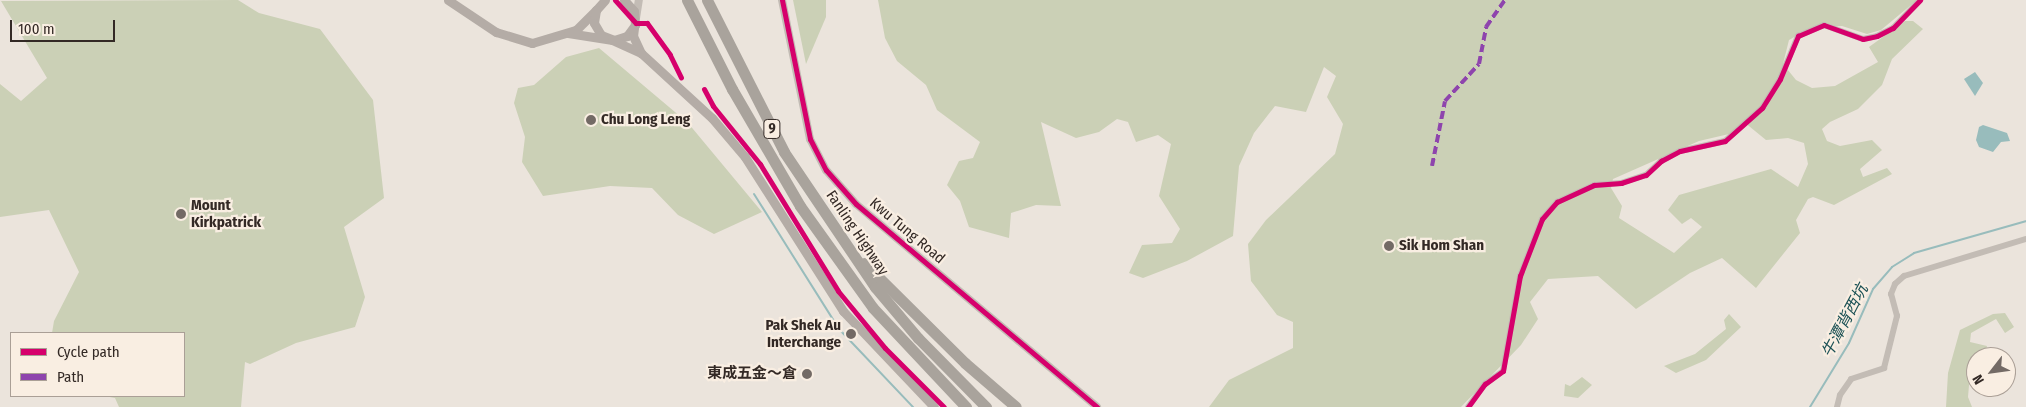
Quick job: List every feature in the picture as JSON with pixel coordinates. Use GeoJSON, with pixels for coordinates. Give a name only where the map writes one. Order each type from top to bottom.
{"type":"FeatureCollection","features":[{"type":"Feature","properties":{"kind":"highway","name":"Fanling Highway"},"geometry":{"type":"LineString","coordinates":[[687,0],[732,89],[800,206],[873,308],[966,407]]}},
{"type":"Feature","properties":{"kind":"highway","name":"Fanling Highway"},"geometry":{"type":"LineString","coordinates":[[707,0],[784,152],[850,250],[901,319],[986,407]]}},
{"type":"Feature","properties":{"kind":"highway"},"geometry":{"type":"LineString","coordinates":[[850,250],[1016,407]]}},
{"type":"Feature","properties":{"kind":"main road"},"geometry":{"type":"LineString","coordinates":[[448,0],[472,19],[520,42],[532,43],[568,33],[582,25],[597,6],[605,0]]}},
{"type":"Feature","properties":{"kind":"main road"},"geometry":{"type":"LineString","coordinates":[[624,0],[630,5],[636,18],[633,36],[641,53]]}},
{"type":"Feature","properties":{"kind":"main road"},"geometry":{"type":"LineString","coordinates":[[597,6],[597,30],[641,53],[707,113],[745,157],[843,311],[934,407]]}},
{"type":"Feature","properties":{"kind":"main road"},"geometry":{"type":"LineString","coordinates":[[568,33],[614,40],[628,36],[634,28]]}},
{"type":"Feature","properties":{"kind":"street"},"geometry":{"type":"LineString","coordinates":[[636,18],[639,0]]}},
{"type":"Feature","properties":{"kind":"street","name":"Kwu Tung Road"},"geometry":{"type":"LineString","coordinates":[[780,0],[788,20],[810,139],[829,174],[856,204],[1096,407]]}},
{"type":"Feature","properties":{"kind":"street"},"geometry":{"type":"LineString","coordinates":[[1468,407],[1485,384],[1503,370],[1520,276],[1542,219],[1557,202],[1594,185],[1621,183],[1646,175],[1661,161],[1680,151],[1724,141],[1762,108],[1780,79],[1798,36],[1824,26],[1863,39],[1877,36],[1893,28],[1920,0]]}},
{"type":"Feature","properties":{"kind":"street"},"geometry":{"type":"LineString","coordinates":[[1836,407],[1840,394],[1851,379],[1884,368],[1897,316],[1891,294],[1895,284],[1904,276],[2026,239]]}},
{"type":"Feature","properties":{"kind":"green space"},"geometry":{"type":"Polygon","coordinates":[[[238,0],[259,13],[320,29],[373,100],[384,198],[344,227],[365,297],[355,327],[296,343],[250,364],[245,362],[241,407],[119,407],[115,398],[110,397],[185,397],[185,332],[52,332],[54,321],[79,272],[49,210],[0,217],[0,84],[21,101],[47,78],[1,1],[238,0]]]}},
{"type":"Feature","properties":{"kind":"green space"},"geometry":{"type":"Polygon","coordinates":[[[793,0],[826,0],[826,17],[806,64],[793,0]]]}},
{"type":"Feature","properties":{"kind":"green space"},"geometry":{"type":"Polygon","coordinates":[[[878,0],[1917,0],[1881,30],[1867,34],[1842,26],[1810,28],[1789,40],[1783,64],[1796,80],[1812,88],[1835,86],[1878,62],[1869,47],[1905,21],[1913,21],[1923,29],[1892,59],[1882,85],[1858,109],[1830,122],[1822,129],[1827,141],[1840,146],[1872,140],[1882,150],[1860,169],[1863,177],[1887,168],[1892,174],[1834,205],[1813,197],[1808,199],[1796,220],[1800,233],[1756,288],[1722,258],[1690,273],[1636,309],[1598,276],[1548,279],[1530,302],[1538,319],[1521,345],[1461,407],[1209,407],[1229,380],[1293,348],[1293,322],[1277,315],[1251,281],[1248,244],[1266,220],[1335,154],[1343,124],[1327,97],[1336,76],[1324,67],[1306,112],[1275,106],[1254,133],[1239,166],[1233,236],[1187,261],[1143,278],[1129,273],[1142,245],[1172,243],[1180,229],[1159,196],[1171,144],[1158,135],[1136,142],[1128,122],[1117,119],[1099,132],[1076,138],[1041,122],[1061,206],[1036,205],[1011,213],[1009,238],[969,227],[960,201],[947,185],[959,161],[973,158],[980,142],[937,110],[926,85],[897,61],[885,38],[878,0]],[[1744,122],[1729,134],[1699,141],[1613,179],[1611,188],[1622,206],[1619,218],[1674,253],[1702,227],[1691,218],[1682,224],[1668,210],[1679,195],[1771,169],[1798,187],[1808,164],[1804,143],[1788,138],[1766,140],[1744,122]]]}},
{"type":"Feature","properties":{"kind":"green space"},"geometry":{"type":"Polygon","coordinates":[[[599,48],[688,123],[762,212],[714,234],[678,215],[652,188],[610,186],[543,196],[522,162],[525,137],[514,103],[518,88],[534,85],[566,57],[599,48]]]}},
{"type":"Feature","properties":{"kind":"green space"},"geometry":{"type":"Polygon","coordinates":[[[2005,313],[2014,327],[2005,333],[1996,319],[1971,333],[1970,342],[1987,346],[1966,347],[1966,397],[1968,397],[1972,407],[1946,407],[1948,373],[1960,330],[1993,314],[2005,313]]]}},
{"type":"Feature","properties":{"kind":"green space"},"geometry":{"type":"Polygon","coordinates":[[[1729,314],[1741,327],[1706,360],[1676,373],[1664,366],[1695,354],[1726,329],[1724,320],[1729,314]]]}},
{"type":"Feature","properties":{"kind":"green space"},"geometry":{"type":"Polygon","coordinates":[[[1582,377],[1592,385],[1578,398],[1564,396],[1565,384],[1570,386],[1582,377]]]}},
{"type":"Feature","properties":{"kind":"water"},"geometry":{"type":"Polygon","coordinates":[[[1975,72],[1983,83],[1975,96],[1964,79],[1975,72]]]}},
{"type":"Feature","properties":{"kind":"water"},"geometry":{"type":"Polygon","coordinates":[[[1983,125],[2007,133],[2010,141],[2001,142],[1993,152],[1979,147],[1976,140],[1979,127],[1983,125]]]}},
{"type":"Feature","properties":{"kind":"waterway"},"geometry":{"type":"LineString","coordinates":[[754,194],[839,329],[913,407]]}},
{"type":"Feature","properties":{"kind":"waterway","name":"牛潭背西坑"},"geometry":{"type":"LineString","coordinates":[[1810,407],[1849,343],[1873,289],[1892,267],[1914,253],[2026,221]]}},
{"type":"Feature","properties":{"kind":"marked path"},"geometry":{"type":"LineString","coordinates":[[1432,166],[1445,101],[1479,64],[1486,27],[1505,0]]}},
{"type":"Feature","properties":{"kind":"cycle path"},"geometry":{"type":"LineString","coordinates":[[615,0],[636,23],[647,23],[670,55],[681,78]]}},
{"type":"Feature","properties":{"kind":"cycle path"},"geometry":{"type":"LineString","coordinates":[[782,0],[810,139],[826,170],[856,204],[1097,407]]}},
{"type":"Feature","properties":{"kind":"cycle path"},"geometry":{"type":"LineString","coordinates":[[1468,407],[1485,384],[1503,371],[1520,276],[1542,219],[1557,202],[1594,185],[1621,183],[1646,175],[1661,161],[1680,151],[1725,141],[1762,108],[1780,79],[1798,36],[1824,25],[1863,39],[1877,36],[1893,28],[1920,0]]}},
{"type":"Feature","properties":{"kind":"cycle path"},"geometry":{"type":"LineString","coordinates":[[704,89],[713,106],[760,164],[838,291],[885,348],[944,407]]}},
{"type":"Feature","properties":{"kind":"place","name":"Chu Long Leng"},"geometry":{"type":"Point","coordinates":[591,120]}},
{"type":"Feature","properties":{"kind":"place","name":"Mount Kirkpatrick"},"geometry":{"type":"Point","coordinates":[181,214]}},
{"type":"Feature","properties":{"kind":"place","name":"Sik Hom Shan"},"geometry":{"type":"Point","coordinates":[1389,246]}},
{"type":"Feature","properties":{"kind":"place","name":"Pak Shek Au Interchange"},"geometry":{"type":"Point","coordinates":[851,334]}},
{"type":"Feature","properties":{"kind":"place","name":"東成五金～倉"},"geometry":{"type":"Point","coordinates":[807,374]}}]}
